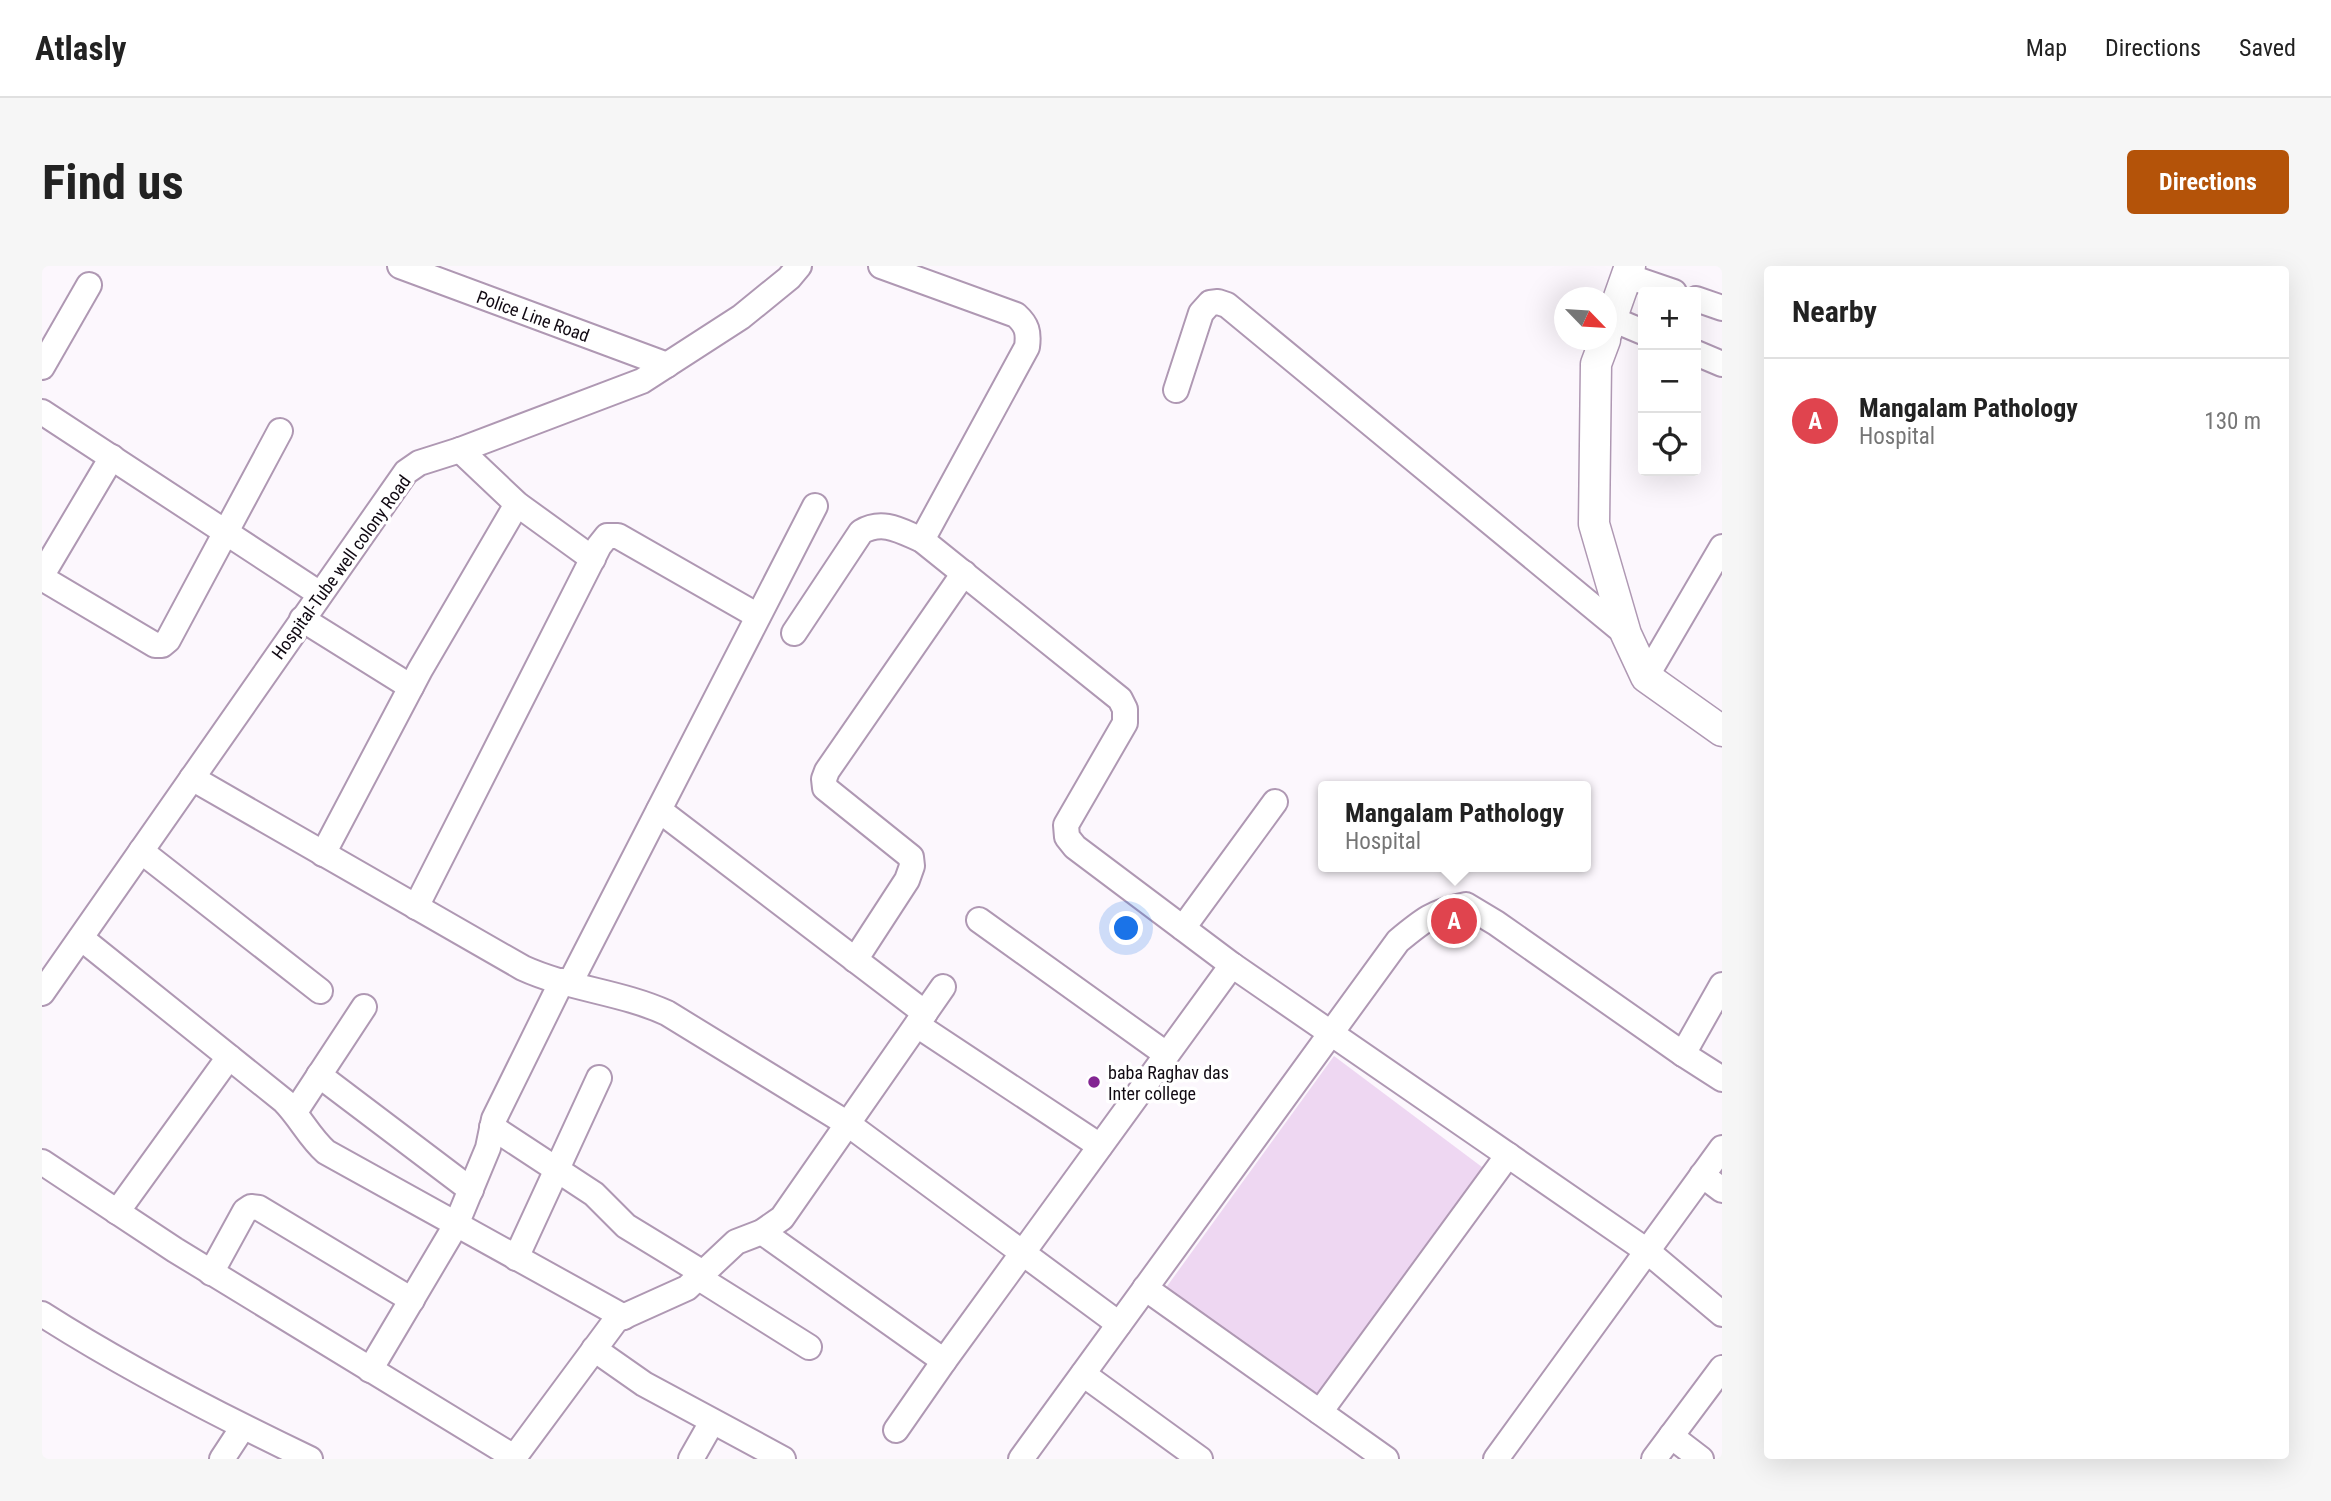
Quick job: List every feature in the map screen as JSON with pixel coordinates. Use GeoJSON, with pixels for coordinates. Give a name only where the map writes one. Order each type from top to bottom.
{"type":"FeatureCollection","features":[{"type":"Feature","properties":{"kind":"main road"},"geometry":{"type":"LineString","coordinates":[[1617,304],[1628,271]]}},
{"type":"Feature","properties":{"kind":"main road"},"geometry":{"type":"LineString","coordinates":[[1601,350],[1596,364],[1594,524],[1626,634],[1646,677],[1722,731]]}},
{"type":"Feature","properties":{"kind":"street","name":"Police Line Road"},"geometry":{"type":"LineString","coordinates":[[400,266],[667,365]]}},
{"type":"Feature","properties":{"kind":"street","name":"Hospital-Tube well colony Road"},"geometry":{"type":"LineString","coordinates":[[42,993],[406,472],[419,463],[642,382],[741,317],[789,278],[799,266]]}},
{"type":"Feature","properties":{"kind":"street"},"geometry":{"type":"LineString","coordinates":[[881,266],[1016,315],[1025,323],[1029,334],[1027,347],[922,540]]}},
{"type":"Feature","properties":{"kind":"street"},"geometry":{"type":"LineString","coordinates":[[1628,271],[1663,287]]}},
{"type":"Feature","properties":{"kind":"street"},"geometry":{"type":"LineString","coordinates":[[42,367],[89,285]]}},
{"type":"Feature","properties":{"kind":"street"},"geometry":{"type":"LineString","coordinates":[[1701,301],[1722,308]]}},
{"type":"Feature","properties":{"kind":"street"},"geometry":{"type":"LineString","coordinates":[[1176,390],[1201,313],[1210,303],[1227,305],[1626,634]]}},
{"type":"Feature","properties":{"kind":"street"},"geometry":{"type":"LineString","coordinates":[[1617,331],[1638,332]]}},
{"type":"Feature","properties":{"kind":"street"},"geometry":{"type":"LineString","coordinates":[[1701,355],[1722,364]]}},
{"type":"Feature","properties":{"kind":"street"},"geometry":{"type":"LineString","coordinates":[[42,411],[320,594]]}},
{"type":"Feature","properties":{"kind":"street"},"geometry":{"type":"LineString","coordinates":[[112,457],[42,576],[155,645],[162,645],[168,640],[280,431]]}},
{"type":"Feature","properties":{"kind":"street"},"geometry":{"type":"LineString","coordinates":[[460,450],[517,504],[593,559]]}},
{"type":"Feature","properties":{"kind":"street"},"geometry":{"type":"LineString","coordinates":[[323,854],[411,687],[517,504]]}},
{"type":"Feature","properties":{"kind":"street"},"geometry":{"type":"LineString","coordinates":[[370,1370],[456,1225],[488,1148],[492,1127],[566,982],[659,810],[814,506]]}},
{"type":"Feature","properties":{"kind":"street"},"geometry":{"type":"LineString","coordinates":[[793,633],[861,532],[873,525],[897,529],[922,540],[1120,699],[1125,709],[1125,723],[1066,825],[1067,837],[1075,847],[1232,964],[1647,1251],[1722,1314]]}},
{"type":"Feature","properties":{"kind":"street"},"geometry":{"type":"LineString","coordinates":[[416,907],[607,536],[618,536],[758,616]]}},
{"type":"Feature","properties":{"kind":"street"},"geometry":{"type":"LineString","coordinates":[[1646,677],[1722,547]]}},
{"type":"Feature","properties":{"kind":"street"},"geometry":{"type":"LineString","coordinates":[[855,960],[907,880],[912,866],[911,858],[825,788],[824,779],[964,573]]}},
{"type":"Feature","properties":{"kind":"street"},"geometry":{"type":"LineString","coordinates":[[302,619],[411,687]]}},
{"type":"Feature","properties":{"kind":"street"},"geometry":{"type":"LineString","coordinates":[[192,778],[523,968],[646,1003],[667,1013],[848,1124],[1119,1324]]}},
{"type":"Feature","properties":{"kind":"street"},"geometry":{"type":"LineString","coordinates":[[1183,928],[1275,802]]}},
{"type":"Feature","properties":{"kind":"street"},"geometry":{"type":"LineString","coordinates":[[659,810],[855,960],[921,1019],[1100,1146]]}},
{"type":"Feature","properties":{"kind":"street"},"geometry":{"type":"LineString","coordinates":[[141,851],[320,991]]}},
{"type":"Feature","properties":{"kind":"street"},"geometry":{"type":"LineString","coordinates":[[1021,1459],[1398,941],[1442,909],[1466,905],[1496,923],[1722,1079]]}},
{"type":"Feature","properties":{"kind":"street"},"geometry":{"type":"LineString","coordinates":[[979,920],[1166,1054]]}},
{"type":"Feature","properties":{"kind":"street"},"geometry":{"type":"LineString","coordinates":[[80,938],[295,1112],[312,1139],[326,1152],[624,1317]]}},
{"type":"Feature","properties":{"kind":"street"},"geometry":{"type":"LineString","coordinates":[[896,1430],[1232,964]]}},
{"type":"Feature","properties":{"kind":"street"},"geometry":{"type":"LineString","coordinates":[[1683,1054],[1722,985]]}},
{"type":"Feature","properties":{"kind":"street"},"geometry":{"type":"LineString","coordinates":[[42,1162],[211,1273],[514,1458],[616,1320],[687,1288],[736,1242],[762,1232],[782,1218],[943,986]]}},
{"type":"Feature","properties":{"kind":"street"},"geometry":{"type":"LineString","coordinates":[[295,1112],[364,1007]]}},
{"type":"Feature","properties":{"kind":"street"},"geometry":{"type":"LineString","coordinates":[[117,1212],[229,1057]]}},
{"type":"Feature","properties":{"kind":"street"},"geometry":{"type":"LineString","coordinates":[[319,1075],[471,1191]]}},
{"type":"Feature","properties":{"kind":"street"},"geometry":{"type":"LineString","coordinates":[[516,1258],[599,1078]]}},
{"type":"Feature","properties":{"kind":"street"},"geometry":{"type":"LineString","coordinates":[[492,1127],[594,1194],[626,1226],[810,1347]]}},
{"type":"Feature","properties":{"kind":"street"},"geometry":{"type":"LineString","coordinates":[[1496,1459],[1722,1148]]}},
{"type":"Feature","properties":{"kind":"street"},"geometry":{"type":"LineString","coordinates":[[1320,1412],[1508,1155]]}},
{"type":"Feature","properties":{"kind":"street"},"geometry":{"type":"LineString","coordinates":[[1702,1175],[1722,1190]]}},
{"type":"Feature","properties":{"kind":"street"},"geometry":{"type":"LineString","coordinates":[[211,1273],[245,1211],[251,1207],[259,1208],[412,1300]]}},
{"type":"Feature","properties":{"kind":"street"},"geometry":{"type":"LineString","coordinates":[[762,1232],[944,1361]]}},
{"type":"Feature","properties":{"kind":"street"},"geometry":{"type":"LineString","coordinates":[[1145,1288],[1387,1459]]}},
{"type":"Feature","properties":{"kind":"street"},"geometry":{"type":"LineString","coordinates":[[42,1314],[131,1368],[310,1459]]}},
{"type":"Feature","properties":{"kind":"street"},"geometry":{"type":"LineString","coordinates":[[594,1349],[644,1384],[783,1459]]}},
{"type":"Feature","properties":{"kind":"street"},"geometry":{"type":"LineString","coordinates":[[1654,1459],[1722,1368]]}},
{"type":"Feature","properties":{"kind":"street"},"geometry":{"type":"LineString","coordinates":[[1083,1374],[1199,1459]]}},
{"type":"Feature","properties":{"kind":"street"},"geometry":{"type":"LineString","coordinates":[[691,1459],[712,1422]]}},
{"type":"Feature","properties":{"kind":"street"},"geometry":{"type":"LineString","coordinates":[[222,1459],[243,1427]]}},
{"type":"Feature","properties":{"kind":"street"},"geometry":{"type":"LineString","coordinates":[[1671,1436],[1701,1459]]}},
{"type":"Feature","properties":{"kind":"shaded area"},"geometry":{"type":"Polygon","coordinates":[[[1334,1056],[1490,1173],[1324,1401],[1165,1289],[1334,1056]]]}},
{"type":"Feature","properties":{"kind":"place","name":"Mangalam Pathology"},"geometry":{"type":"Point","coordinates":[1454,921]}},
{"type":"Feature","properties":{"kind":"place","name":"baba Raghav das Inter college"},"geometry":{"type":"Point","coordinates":[1094,1082]}}]}
